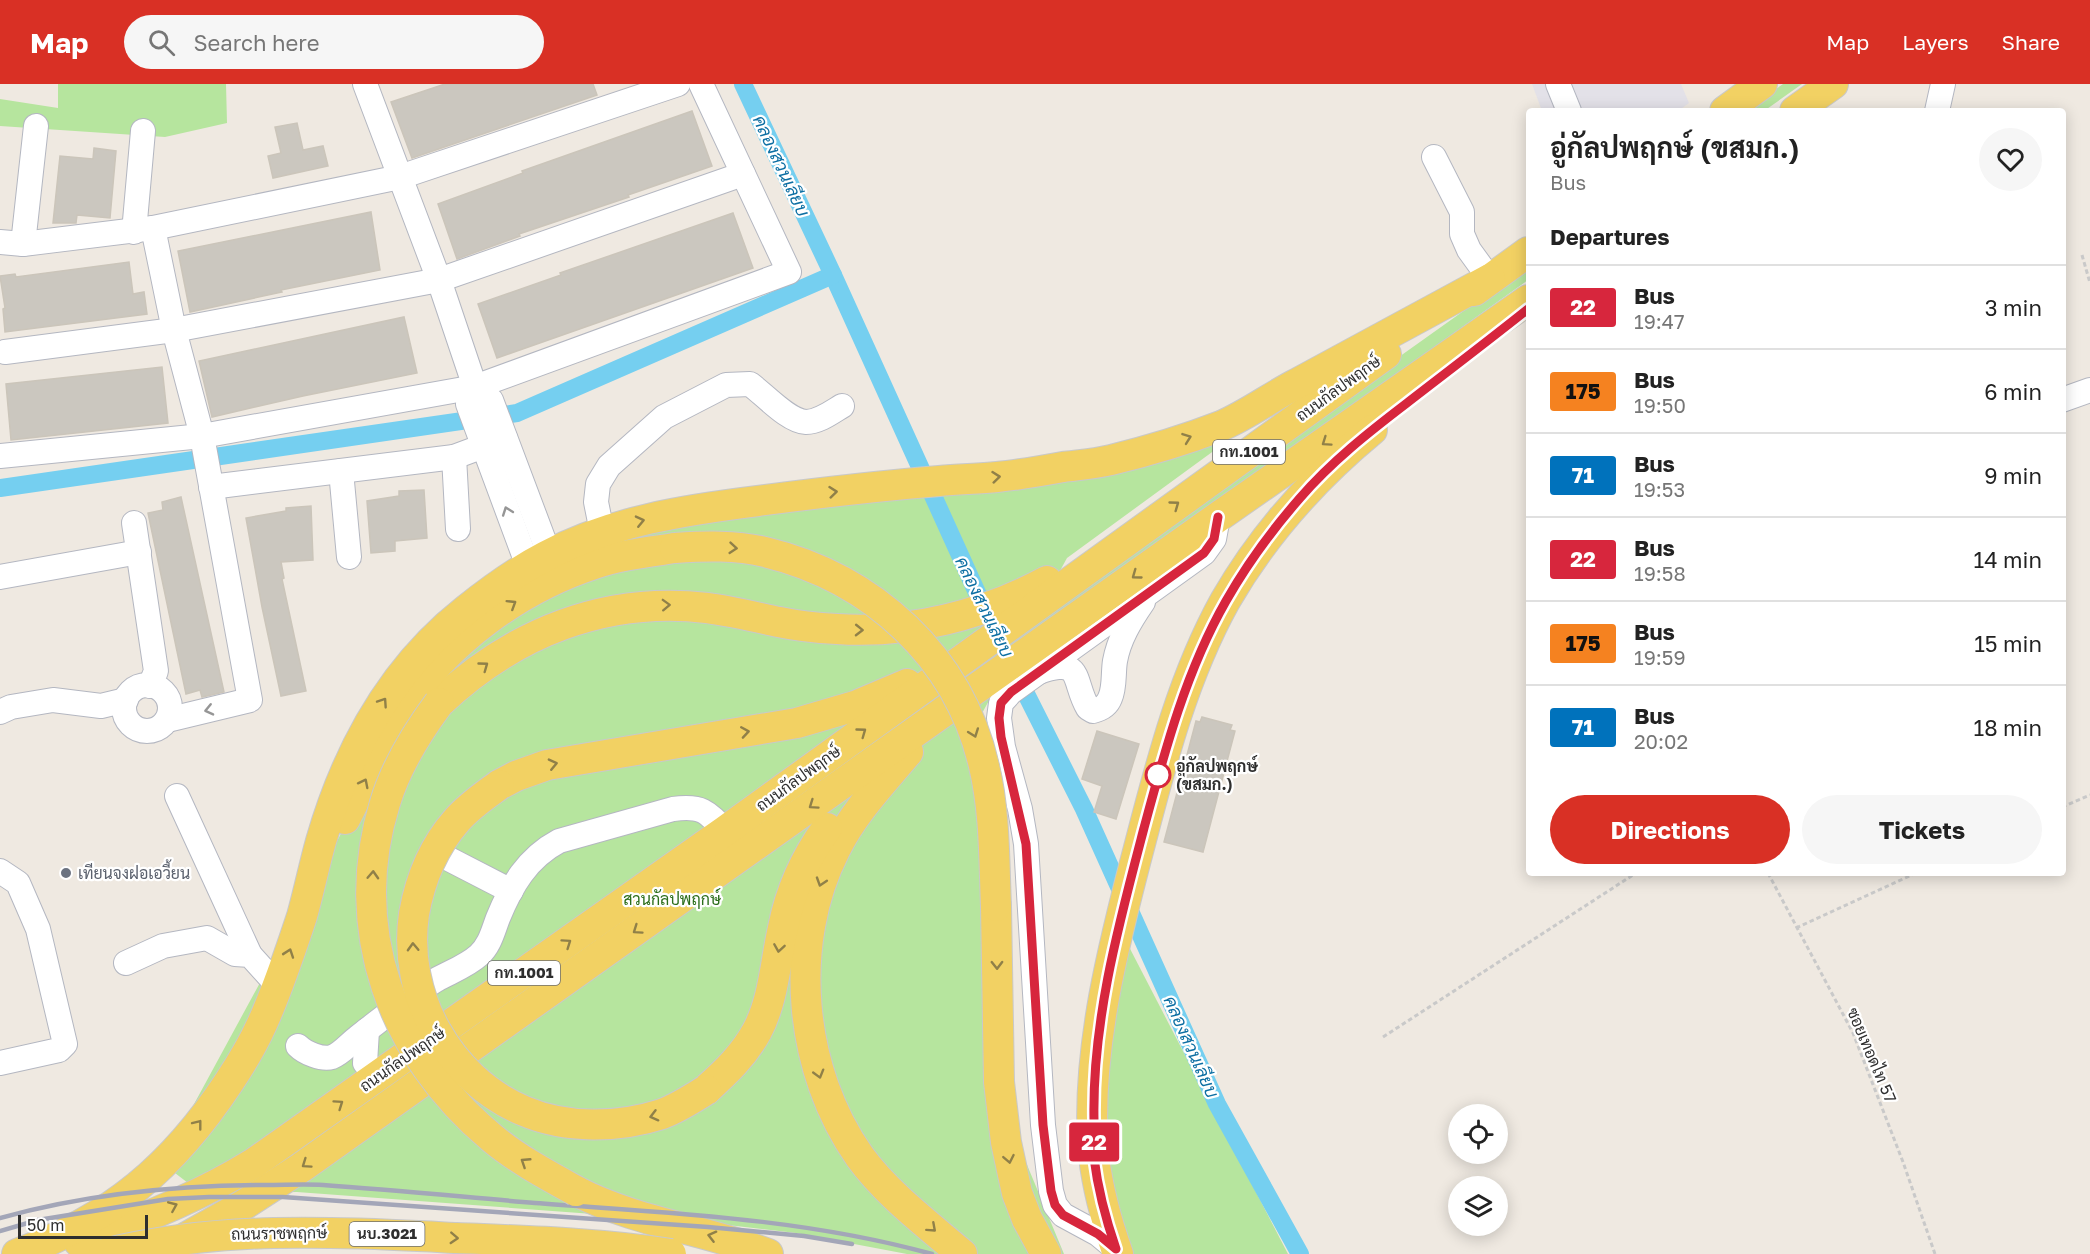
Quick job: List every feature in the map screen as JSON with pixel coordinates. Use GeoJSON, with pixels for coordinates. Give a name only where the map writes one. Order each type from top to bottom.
{"type":"FeatureCollection","features":[{"type":"Feature","properties":{"kind":"main road"},"geometry":{"type":"LineString","coordinates":[[1729,108],[1762,84]]}},
{"type":"Feature","properties":{"kind":"main road"},"geometry":{"type":"LineString","coordinates":[[1799,108],[1833,84]]}},
{"type":"Feature","properties":{"kind":"main road","name":"ถนนกัลปพฤกษ์"},"geometry":{"type":"LineString","coordinates":[[39,1254],[102,1234],[174,1206],[223,1182],[254,1163],[725,831],[975,649],[1003,614],[1042,584],[1141,530],[1526,253]]}},
{"type":"Feature","properties":{"kind":"main road"},"geometry":{"type":"LineString","coordinates":[[17,1254],[99,1216],[132,1193],[163,1164],[196,1127],[239,1066],[261,1028],[303,912],[321,842],[336,797],[361,735],[406,670],[440,633],[490,592],[538,560],[603,532],[685,511],[795,496],[998,477],[1106,461],[1176,442],[1223,425],[1490,279]]}},
{"type":"Feature","properties":{"kind":"main road","name":"ถนนกัลปพฤกษ์"},"geometry":{"type":"LineString","coordinates":[[153,1254],[235,1210],[302,1167],[940,716],[1020,675],[1218,517],[1526,301]]}},
{"type":"Feature","properties":{"kind":"main road"},"geometry":{"type":"LineString","coordinates":[[1117,1252],[1104,1215],[1094,1157],[1093,1091],[1101,1013],[1121,917],[1163,755],[1208,637],[1225,602],[1247,567],[1300,498],[1348,450],[1526,311]]}},
{"type":"Feature","properties":{"kind":"main road"},"geometry":{"type":"LineString","coordinates":[[303,912],[345,820],[391,729],[414,693],[449,653],[495,615],[553,580],[604,561],[675,548],[706,546],[763,552],[790,559],[844,583],[891,613],[909,630],[949,679],[964,708],[977,742],[984,766],[991,811],[996,906],[999,1082],[1006,1142],[1017,1193],[1027,1219],[1046,1254]]}},
{"type":"Feature","properties":{"kind":"main road"},"geometry":{"type":"LineString","coordinates":[[768,1254],[717,1237],[660,1224],[576,1191],[527,1164],[506,1149],[474,1122],[447,1094],[408,1039],[385,987],[378,959],[373,922],[372,876],[379,825],[385,801],[404,756],[439,703],[485,664],[513,646],[550,628],[631,607],[672,604],[710,608],[781,623],[869,630],[925,624],[967,613],[1003,614]]}},
{"type":"Feature","properties":{"kind":"main road"},"geometry":{"type":"LineString","coordinates":[[940,716],[845,807],[814,846],[794,888],[787,910],[772,989],[758,1029],[736,1062],[706,1090],[663,1114],[633,1121],[602,1124],[557,1120],[524,1111],[505,1101],[475,1080],[448,1051],[427,1014],[416,976],[412,940],[416,906],[425,874],[438,846],[457,820],[483,797],[516,776],[547,765],[764,729],[829,715],[884,694],[975,649]]}},
{"type":"Feature","properties":{"kind":"main road"},"geometry":{"type":"LineString","coordinates":[[940,716],[850,822],[826,868],[809,932],[806,953],[806,1002],[821,1081],[845,1135],[881,1182],[962,1254]]}},
{"type":"Feature","properties":{"kind":"main road","name":"ถนนราชพฤกษ์"},"geometry":{"type":"LineString","coordinates":[[104,1254],[181,1238],[234,1233],[340,1232],[582,1244],[671,1254]]}},
{"type":"Feature","properties":{"kind":"street"},"geometry":{"type":"LineString","coordinates":[[36,126],[12,243],[143,230],[400,177],[678,84]]}},
{"type":"Feature","properties":{"kind":"street"},"geometry":{"type":"LineString","coordinates":[[207,461],[478,397],[789,272],[700,84]]}},
{"type":"Feature","properties":{"kind":"street"},"geometry":{"type":"LineString","coordinates":[[1558,84],[1568,108]]}},
{"type":"Feature","properties":{"kind":"street"},"geometry":{"type":"LineString","coordinates":[[1938,108],[1943,84]]}},
{"type":"Feature","properties":{"kind":"street"},"geometry":{"type":"LineString","coordinates":[[367,85],[439,279],[478,397],[538,560]]}},
{"type":"Feature","properties":{"kind":"street"},"geometry":{"type":"LineString","coordinates":[[143,131],[143,230],[174,330],[207,461],[250,700],[167,720],[156,729],[141,731],[128,722],[125,715],[126,700],[136,688],[150,686],[157,688],[168,698],[170,705],[167,720]]}},
{"type":"Feature","properties":{"kind":"street"},"geometry":{"type":"LineString","coordinates":[[1434,157],[1462,212],[1462,234],[1469,250],[1490,279]]}},
{"type":"Feature","properties":{"kind":"street"},"geometry":{"type":"LineString","coordinates":[[5,352],[174,330],[439,279],[743,174]]}},
{"type":"Feature","properties":{"kind":"street"},"geometry":{"type":"LineString","coordinates":[[603,532],[596,502],[598,483],[609,466],[664,417],[726,385],[750,384],[789,417],[807,422],[822,418],[842,406]]}},
{"type":"Feature","properties":{"kind":"street"},"geometry":{"type":"LineString","coordinates":[[2066,399],[2090,390]]}},
{"type":"Feature","properties":{"kind":"street"},"geometry":{"type":"LineString","coordinates":[[0,456],[207,461],[341,471],[454,457],[492,436]]}},
{"type":"Feature","properties":{"kind":"street"},"geometry":{"type":"LineString","coordinates":[[454,457],[458,529]]}},
{"type":"Feature","properties":{"kind":"street"},"geometry":{"type":"LineString","coordinates":[[341,471],[349,557]]}},
{"type":"Feature","properties":{"kind":"street"},"geometry":{"type":"LineString","coordinates":[[1117,1252],[1098,1234],[1063,1215],[1055,1205],[1051,1191],[1043,1125],[1026,844],[1001,737],[999,718],[1001,703],[1020,675],[1149,593],[1208,550],[1214,539],[1218,517]]}},
{"type":"Feature","properties":{"kind":"street"},"geometry":{"type":"LineString","coordinates":[[135,523],[156,671],[150,686]]}},
{"type":"Feature","properties":{"kind":"street"},"geometry":{"type":"LineString","coordinates":[[0,577],[139,552]]}},
{"type":"Feature","properties":{"kind":"street"},"geometry":{"type":"LineString","coordinates":[[1020,675],[1060,667],[1072,671],[1088,708],[1093,711],[1104,707],[1110,700],[1119,645],[1129,623],[1149,593]]}},
{"type":"Feature","properties":{"kind":"street"},"geometry":{"type":"LineString","coordinates":[[0,712],[11,707],[53,700],[101,706],[126,700]]}},
{"type":"Feature","properties":{"kind":"street"},"geometry":{"type":"LineString","coordinates":[[177,796],[250,955],[278,986]]}},
{"type":"Feature","properties":{"kind":"street"},"geometry":{"type":"LineString","coordinates":[[298,1046],[304,1052],[327,1058],[332,1057],[436,980],[462,967],[480,954],[489,942],[516,879],[544,849],[559,841],[673,809],[692,806],[703,811],[725,831]]}},
{"type":"Feature","properties":{"kind":"street"},"geometry":{"type":"LineString","coordinates":[[445,857],[511,891]]}},
{"type":"Feature","properties":{"kind":"street"},"geometry":{"type":"LineString","coordinates":[[0,871],[18,883],[38,929],[65,1044],[60,1050],[0,1064]]}},
{"type":"Feature","properties":{"kind":"street"},"geometry":{"type":"LineString","coordinates":[[126,963],[163,946],[207,938],[235,954],[250,955]]}},
{"type":"Feature","properties":{"kind":"street"},"geometry":{"type":"LineString","coordinates":[[365,1063],[367,1030]]}},
{"type":"Feature","properties":{"kind":"path"},"geometry":{"type":"LineString","coordinates":[[2082,255],[2090,283]]}},
{"type":"Feature","properties":{"kind":"path"},"geometry":{"type":"LineString","coordinates":[[2066,805],[2090,795]]}},
{"type":"Feature","properties":{"kind":"path"},"geometry":{"type":"LineString","coordinates":[[1383,1037],[1631,876]]}},
{"type":"Feature","properties":{"kind":"path","name":"ซอยเทอดไท 57"},"geometry":{"type":"LineString","coordinates":[[1770,876],[1853,1033],[1904,1162],[1935,1254]]}},
{"type":"Feature","properties":{"kind":"path"},"geometry":{"type":"LineString","coordinates":[[1796,928],[1909,876]]}},
{"type":"Feature","properties":{"kind":"shaded area"},"geometry":{"type":"Polygon","coordinates":[[[1532,84],[1681,84],[1689,103],[1682,108],[1541,108],[1532,84]]]}},
{"type":"Feature","properties":{"kind":"green space"},"geometry":{"type":"Polygon","coordinates":[[[58,84],[226,84],[227,123],[165,137],[0,126],[0,99],[58,108],[58,84]]]}},
{"type":"Feature","properties":{"kind":"green space"},"geometry":{"type":"Polygon","coordinates":[[[1783,84],[1802,84],[1768,108],[1749,108],[1783,84]]]}},
{"type":"Feature","properties":{"kind":"green space","name":"สวนกัลปพฤกษ์"},"geometry":{"type":"Polygon","coordinates":[[[1526,266],[1526,281],[1020,643],[973,730],[1006,1114],[1064,1254],[907,1254],[796,1233],[702,1222],[297,1192],[201,1193],[162,1163],[425,679],[573,578],[645,552],[629,524],[997,473],[1256,420],[1067,558],[1035,616],[1526,266]]]}},
{"type":"Feature","properties":{"kind":"green space"},"geometry":{"type":"Polygon","coordinates":[[[1126,941],[1288,1254],[1128,1254],[1099,1142],[1126,941]]]}},
{"type":"Feature","properties":{"kind":"building"},"geometry":{"type":"Polygon","coordinates":[[[445,84],[593,84],[597,95],[412,158],[391,102],[445,84]]]}},
{"type":"Feature","properties":{"kind":"building"},"geometry":{"type":"Polygon","coordinates":[[[692,111],[712,166],[519,234],[520,236],[457,259],[438,204],[523,173],[522,171],[692,111]]]}},
{"type":"Feature","properties":{"kind":"building"},"geometry":{"type":"Polygon","coordinates":[[[297,123],[303,150],[323,146],[328,166],[273,178],[268,156],[281,153],[275,127],[297,123]]]}},
{"type":"Feature","properties":{"kind":"building"},"geometry":{"type":"Polygon","coordinates":[[[94,148],[116,151],[110,218],[77,215],[76,223],[53,223],[60,156],[93,159],[94,148]]]}},
{"type":"Feature","properties":{"kind":"building"},"geometry":{"type":"Polygon","coordinates":[[[371,212],[380,270],[281,290],[282,292],[190,312],[178,251],[371,212]]]}},
{"type":"Feature","properties":{"kind":"building"},"geometry":{"type":"Polygon","coordinates":[[[733,213],[753,268],[497,358],[478,304],[733,213]]]}},
{"type":"Feature","properties":{"kind":"building"},"geometry":{"type":"Polygon","coordinates":[[[129,262],[133,294],[144,292],[147,314],[5,332],[3,309],[5,308],[0,276],[15,274],[16,277],[129,262]]]}},
{"type":"Feature","properties":{"kind":"building"},"geometry":{"type":"Polygon","coordinates":[[[404,317],[417,373],[212,417],[199,361],[404,317]]]}},
{"type":"Feature","properties":{"kind":"building"},"geometry":{"type":"Polygon","coordinates":[[[162,367],[168,423],[11,440],[6,384],[162,367]]]}},
{"type":"Feature","properties":{"kind":"building"},"geometry":{"type":"Polygon","coordinates":[[[424,490],[427,538],[395,541],[395,551],[371,553],[367,501],[399,496],[399,491],[424,490]]]}},
{"type":"Feature","properties":{"kind":"building"},"geometry":{"type":"Polygon","coordinates":[[[181,497],[224,692],[202,697],[200,690],[186,694],[148,513],[163,510],[162,502],[181,497]]]}},
{"type":"Feature","properties":{"kind":"building"},"geometry":{"type":"Polygon","coordinates":[[[311,506],[313,560],[281,562],[284,578],[282,579],[306,691],[281,696],[246,518],[286,511],[286,508],[311,506]]]}},
{"type":"Feature","properties":{"kind":"building"},"geometry":{"type":"Polygon","coordinates":[[[1202,717],[1232,725],[1230,730],[1235,731],[1203,852],[1164,842],[1196,721],[1200,722],[1202,717]]]}},
{"type":"Feature","properties":{"kind":"building"},"geometry":{"type":"Polygon","coordinates":[[[1097,731],[1139,744],[1116,819],[1094,812],[1102,786],[1082,779],[1097,731]]]}},
{"type":"Feature","properties":{"kind":"waterway","name":"คลองสวนเลียบ"},"geometry":{"type":"LineString","coordinates":[[743,84],[833,275],[988,617]]}},
{"type":"Feature","properties":{"kind":"waterway"},"geometry":{"type":"LineString","coordinates":[[0,488],[517,413],[833,275]]}},
{"type":"Feature","properties":{"kind":"waterway","name":"คลองสวนเลียบ"},"geometry":{"type":"LineString","coordinates":[[1016,674],[1084,809],[1217,1104],[1300,1254]]}},
{"type":"Feature","properties":{"kind":"railway"},"geometry":{"type":"LineString","coordinates":[[0,1218],[66,1203],[132,1192],[232,1185],[316,1185],[735,1219],[834,1232],[932,1254]]}},
{"type":"Feature","properties":{"kind":"railway"},"geometry":{"type":"LineString","coordinates":[[0,1231],[38,1220],[168,1199],[283,1197],[708,1227],[804,1236],[852,1244]]}},
{"type":"Feature","properties":{"kind":"bus line","name":"22"},"geometry":{"type":"LineString","coordinates":[[1218,517],[1214,539],[1204,553],[1011,692],[1001,703],[999,710],[1001,737],[1020,809],[1026,844],[1043,1125],[1051,1191],[1055,1205],[1063,1215],[1098,1234],[1116,1249],[1104,1215],[1094,1157],[1093,1091],[1101,1013],[1121,917],[1163,755],[1192,673],[1225,602],[1247,567],[1275,529],[1322,474],[1380,424],[1526,311]]}},
{"type":"Feature","properties":{"kind":"place","name":"อู่กัลปพฤกษ์ (ขสมก.)"},"geometry":{"type":"Point","coordinates":[1158,775]}},
{"type":"Feature","properties":{"kind":"place","name":"เทียนจงฝอเอวี้ยน"},"geometry":{"type":"Point","coordinates":[66,873]}}]}
